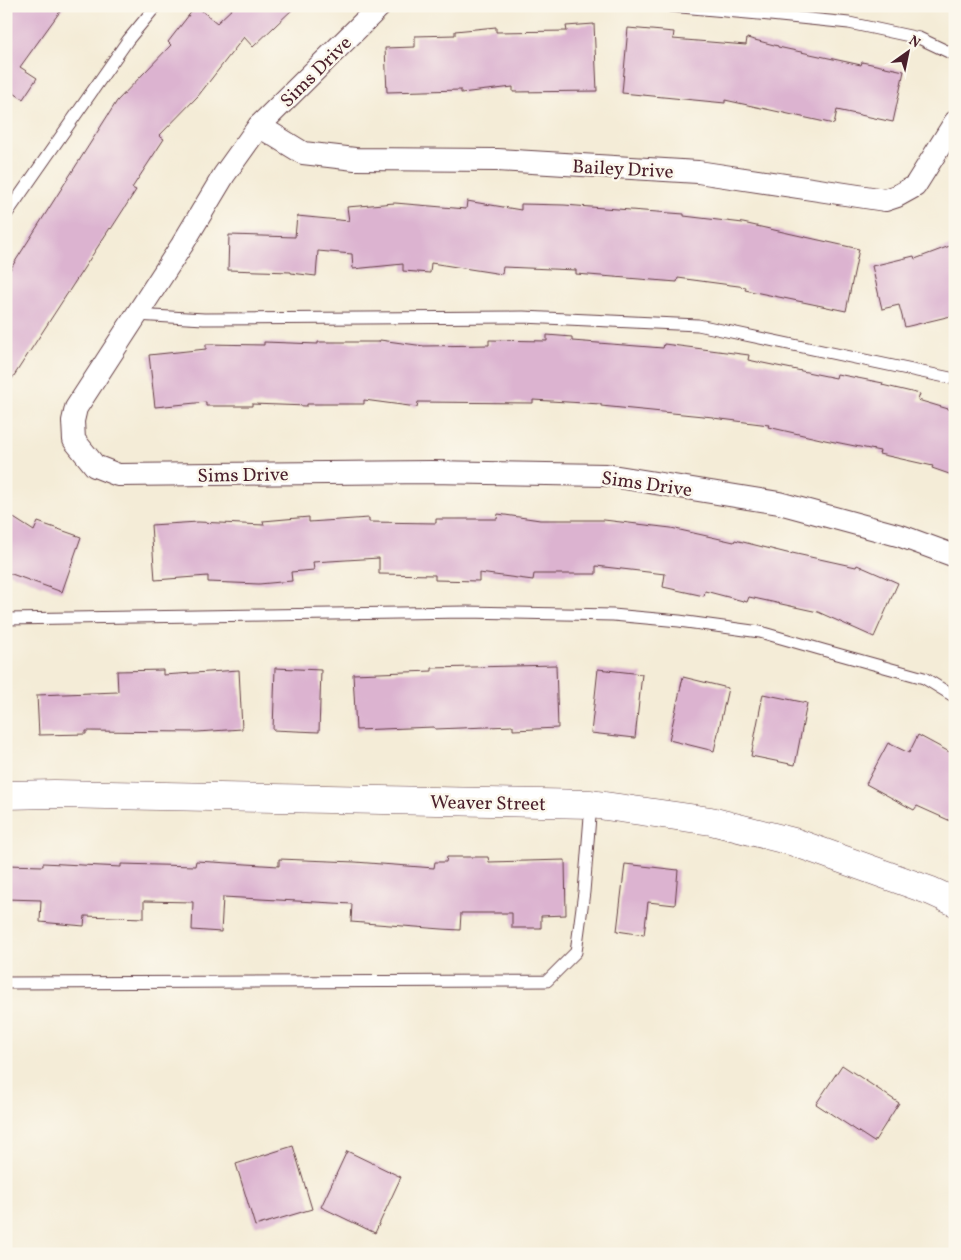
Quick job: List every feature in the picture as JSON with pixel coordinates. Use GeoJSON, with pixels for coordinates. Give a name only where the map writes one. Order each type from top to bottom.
{"type":"FeatureCollection","features":[{"type":"Feature","properties":{"kind":"street","name":"Sims Drive"},"geometry":{"type":"LineString","coordinates":[[380,6],[259,126],[224,175],[182,245],[76,408],[73,420],[74,440],[94,466],[118,476],[431,472],[606,475],[780,503],[902,536],[955,556]]}},
{"type":"Feature","properties":{"kind":"street","name":"Bailey Drive"},"geometry":{"type":"LineString","coordinates":[[259,126],[303,153],[355,159],[497,160],[698,172],[885,200],[915,186],[955,122]]}},
{"type":"Feature","properties":{"kind":"street","name":"Weaver Street"},"geometry":{"type":"LineString","coordinates":[[6,795],[54,794],[591,804],[712,821],[794,842],[931,891],[955,902]]}},
{"type":"Feature","properties":{"kind":"lane"},"geometry":{"type":"LineString","coordinates":[[6,215],[128,40],[156,6]]}},
{"type":"Feature","properties":{"kind":"lane"},"geometry":{"type":"LineString","coordinates":[[670,6],[849,23],[919,38],[955,55]]}},
{"type":"Feature","properties":{"kind":"lane"},"geometry":{"type":"LineString","coordinates":[[136,315],[204,319],[523,317],[698,325],[955,379]]}},
{"type":"Feature","properties":{"kind":"lane"},"geometry":{"type":"LineString","coordinates":[[6,619],[466,612],[622,616],[679,621],[760,632],[924,678],[955,697]]}},
{"type":"Feature","properties":{"kind":"lane"},"geometry":{"type":"LineString","coordinates":[[6,983],[547,981],[576,952],[584,892],[591,804]]}},
{"type":"Feature","properties":{"kind":"building"},"geometry":{"type":"Polygon","coordinates":[[[6,6],[64,6],[20,67],[37,78],[23,99],[6,88],[6,6]]]}},
{"type":"Feature","properties":{"kind":"building"},"geometry":{"type":"Polygon","coordinates":[[[196,6],[217,23],[235,6],[296,6],[253,47],[244,37],[198,96],[159,136],[164,139],[132,188],[136,190],[6,388],[6,276],[117,101],[171,45],[168,42],[196,6]]]}},
{"type":"Feature","properties":{"kind":"building"},"geometry":{"type":"Polygon","coordinates":[[[594,24],[597,91],[513,92],[513,87],[461,93],[461,90],[387,92],[385,48],[415,47],[415,36],[455,35],[455,31],[496,27],[496,32],[567,31],[566,26],[594,24]]]}},
{"type":"Feature","properties":{"kind":"building"},"geometry":{"type":"Polygon","coordinates":[[[628,28],[674,32],[673,39],[746,45],[747,38],[778,47],[861,65],[862,62],[904,71],[893,122],[837,110],[834,124],[725,100],[725,103],[622,93],[628,28]]]}},
{"type":"Feature","properties":{"kind":"building"},"geometry":{"type":"Polygon","coordinates":[[[467,201],[521,210],[521,204],[564,205],[684,214],[684,216],[743,223],[859,249],[846,311],[745,290],[746,287],[678,278],[677,282],[576,274],[576,270],[503,267],[502,274],[431,263],[430,273],[403,271],[403,264],[353,269],[352,254],[318,251],[316,276],[291,272],[228,270],[229,235],[295,237],[297,216],[349,221],[347,207],[395,203],[466,209],[467,201]]]}},
{"type":"Feature","properties":{"kind":"building"},"geometry":{"type":"Polygon","coordinates":[[[955,244],[955,315],[905,327],[899,305],[882,309],[872,266],[914,256],[915,259],[955,244]]]}},
{"type":"Feature","properties":{"kind":"building"},"geometry":{"type":"Polygon","coordinates":[[[547,335],[572,337],[572,341],[663,348],[664,344],[749,355],[748,360],[836,378],[837,374],[883,383],[882,385],[920,394],[918,400],[955,411],[955,476],[932,468],[933,466],[879,454],[880,451],[768,427],[769,425],[713,417],[601,406],[601,404],[533,400],[533,403],[418,402],[417,407],[364,400],[364,404],[307,404],[307,406],[252,404],[252,406],[206,406],[206,402],[155,407],[149,355],[206,349],[206,344],[264,345],[264,342],[318,344],[318,342],[379,342],[380,340],[424,346],[489,345],[489,340],[547,341],[547,335]]]}},
{"type":"Feature","properties":{"kind":"building"},"geometry":{"type":"Polygon","coordinates":[[[6,513],[34,531],[38,522],[81,537],[62,592],[6,572],[6,513]]]}},
{"type":"Feature","properties":{"kind":"building"},"geometry":{"type":"Polygon","coordinates":[[[498,514],[540,520],[604,520],[671,528],[856,567],[857,565],[898,583],[874,637],[818,612],[749,597],[747,602],[705,591],[704,596],[663,587],[665,574],[596,566],[596,574],[534,574],[533,580],[479,573],[479,581],[435,580],[435,575],[379,574],[379,558],[313,562],[314,570],[291,572],[292,581],[259,584],[208,582],[208,576],[155,580],[151,525],[198,522],[264,525],[263,521],[309,517],[309,522],[369,518],[369,522],[436,523],[436,519],[497,519],[498,514]]]}},
{"type":"Feature","properties":{"kind":"building"},"geometry":{"type":"Polygon","coordinates":[[[556,665],[558,728],[513,730],[513,726],[356,730],[353,674],[432,671],[432,668],[556,665]]]}},
{"type":"Feature","properties":{"kind":"building"},"geometry":{"type":"Polygon","coordinates":[[[275,668],[321,670],[319,732],[273,730],[275,668]]]}},
{"type":"Feature","properties":{"kind":"building"},"geometry":{"type":"Polygon","coordinates":[[[598,669],[642,674],[635,738],[591,733],[598,669]]]}},
{"type":"Feature","properties":{"kind":"building"},"geometry":{"type":"Polygon","coordinates":[[[163,670],[163,675],[239,670],[242,729],[197,732],[86,731],[86,734],[39,735],[37,695],[118,692],[117,671],[163,670]]]}},
{"type":"Feature","properties":{"kind":"building"},"geometry":{"type":"Polygon","coordinates":[[[683,677],[728,688],[714,751],[669,740],[683,677]]]}},
{"type":"Feature","properties":{"kind":"building"},"geometry":{"type":"Polygon","coordinates":[[[763,694],[807,703],[795,765],[751,756],[763,694]]]}},
{"type":"Feature","properties":{"kind":"building"},"geometry":{"type":"Polygon","coordinates":[[[918,735],[955,755],[955,823],[917,806],[914,810],[866,784],[888,743],[909,753],[918,735]]]}},
{"type":"Feature","properties":{"kind":"building"},"geometry":{"type":"Polygon","coordinates":[[[447,857],[488,857],[489,862],[565,860],[566,915],[541,916],[541,928],[512,928],[512,913],[461,913],[460,930],[351,922],[352,904],[223,897],[221,932],[192,930],[193,902],[144,901],[144,918],[85,916],[84,926],[40,922],[41,900],[6,899],[6,865],[43,866],[43,863],[121,867],[121,864],[195,866],[196,861],[279,866],[279,859],[434,868],[435,862],[446,862],[447,857]]]}},
{"type":"Feature","properties":{"kind":"building"},"geometry":{"type":"Polygon","coordinates":[[[625,864],[678,870],[675,905],[648,902],[644,935],[617,931],[625,864]]]}},
{"type":"Feature","properties":{"kind":"building"},"geometry":{"type":"Polygon","coordinates":[[[842,1065],[899,1103],[874,1142],[816,1104],[842,1065]]]}},
{"type":"Feature","properties":{"kind":"building"},"geometry":{"type":"Polygon","coordinates":[[[293,1146],[312,1209],[255,1226],[236,1164],[293,1146]]]}},
{"type":"Feature","properties":{"kind":"building"},"geometry":{"type":"Polygon","coordinates":[[[347,1151],[401,1177],[375,1233],[321,1207],[347,1151]]]}}]}
